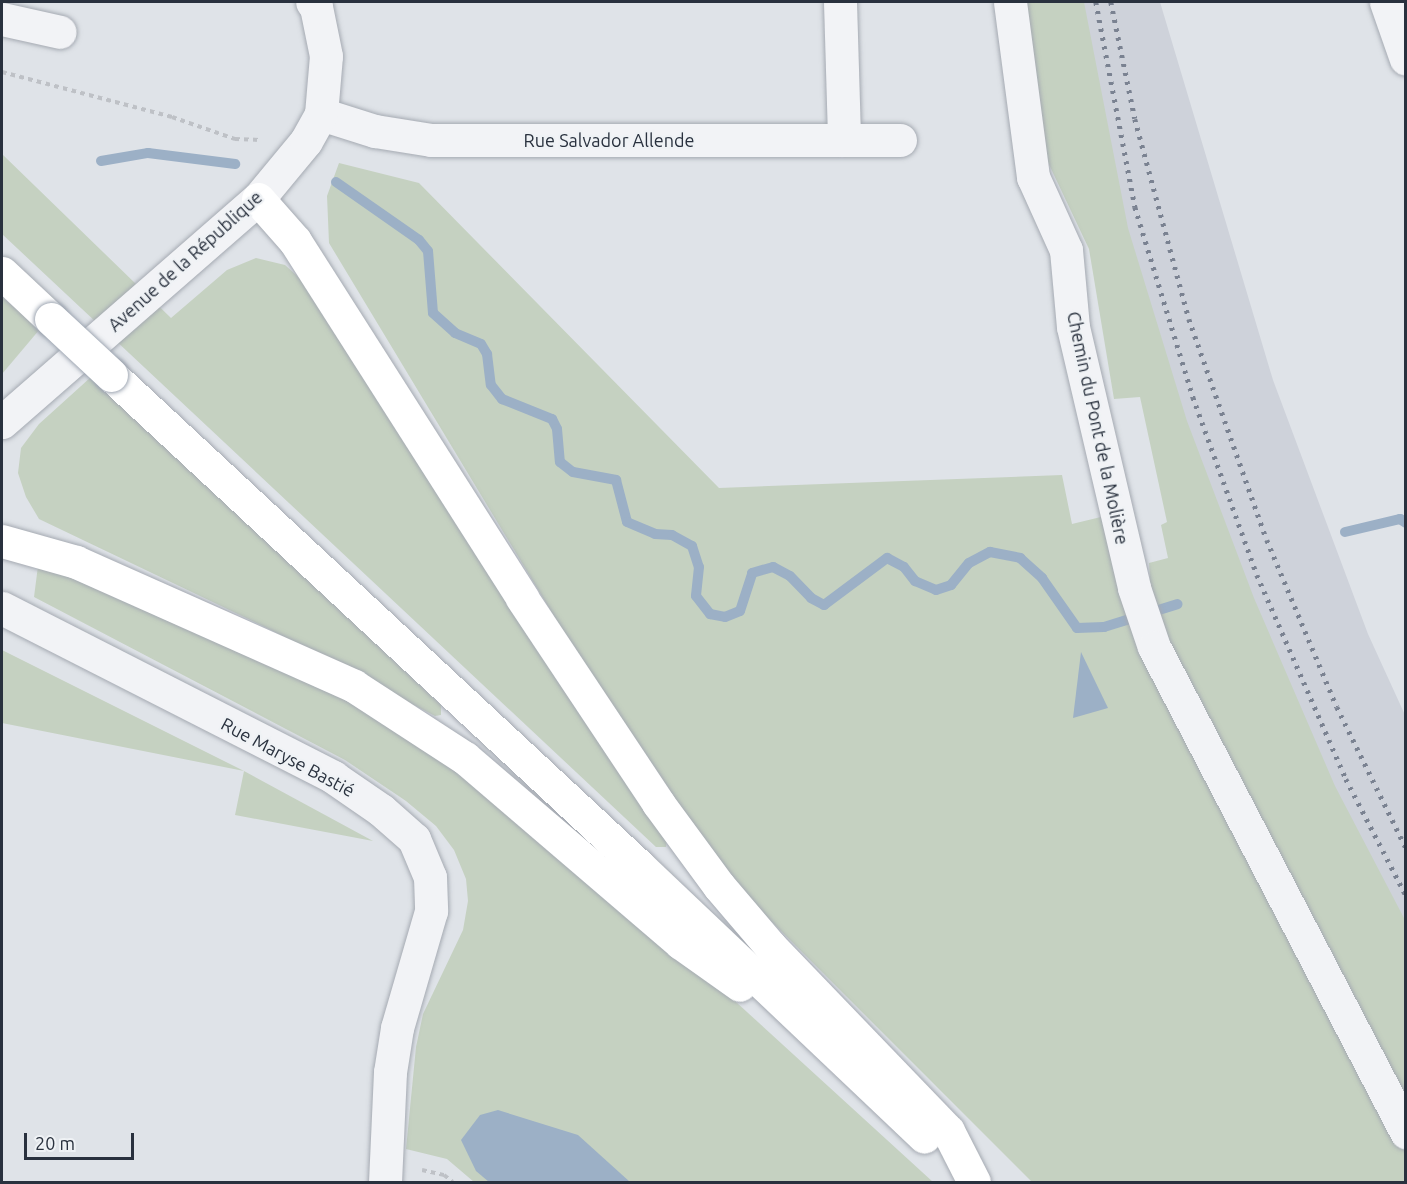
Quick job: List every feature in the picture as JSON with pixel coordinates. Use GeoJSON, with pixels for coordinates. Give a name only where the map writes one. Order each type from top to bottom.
{"type":"FeatureCollection","features":[{"type":"Feature","properties":{"kind":"main road"},"geometry":{"type":"LineString","coordinates":[[258,199],[295,241],[522,598],[658,803],[719,886],[771,947],[948,1131],[974,1182]]}},
{"type":"Feature","properties":{"kind":"main road"},"geometry":{"type":"LineString","coordinates":[[2,273],[974,1182]]}},
{"type":"Feature","properties":{"kind":"main road"},"geometry":{"type":"LineString","coordinates":[[2,541],[76,562],[354,686],[465,758],[681,943],[831,1048]]}},
{"type":"Feature","properties":{"kind":"street","name":"Avenue de la République"},"geometry":{"type":"LineString","coordinates":[[2,422],[258,199],[306,141],[321,114],[326,56],[316,7],[312,2]]}},
{"type":"Feature","properties":{"kind":"street"},"geometry":{"type":"LineString","coordinates":[[840,2],[844,141]]}},
{"type":"Feature","properties":{"kind":"street","name":"Chemin du Pont de la Molière"},"geometry":{"type":"LineString","coordinates":[[1010,2],[1034,177],[1065,250],[1073,327],[1132,581],[1154,647],[1406,1132]]}},
{"type":"Feature","properties":{"kind":"street"},"geometry":{"type":"LineString","coordinates":[[1386,2],[1406,59]]}},
{"type":"Feature","properties":{"kind":"street"},"geometry":{"type":"LineString","coordinates":[[2,19],[60,32]]}},
{"type":"Feature","properties":{"kind":"street","name":"Rue Salvador Allende"},"geometry":{"type":"LineString","coordinates":[[321,114],[375,131],[431,140],[900,140]]}},
{"type":"Feature","properties":{"kind":"street","name":"Rue Maryse Bastié"},"geometry":{"type":"LineString","coordinates":[[2,608],[333,777],[381,810],[414,839],[430,877],[431,911],[397,1028],[390,1072],[384,1182]]}},
{"type":"Feature","properties":{"kind":"path"},"geometry":{"type":"LineString","coordinates":[[2,72],[172,117],[235,139],[247,140]]}},
{"type":"Feature","properties":{"kind":"shaded area"},"geometry":{"type":"Polygon","coordinates":[[[1054,2],[1160,2],[1273,380],[1368,634],[1405,715],[1405,1011],[1316,843],[1054,2]]]}},
{"type":"Feature","properties":{"kind":"green space"},"geometry":{"type":"Polygon","coordinates":[[[1020,2],[1084,2],[1128,228],[1187,421],[1254,598],[1335,786],[1405,920],[1405,1182],[1032,1182],[739,889],[693,828],[569,641],[329,243],[327,196],[339,163],[419,183],[719,488],[1062,475],[1072,524],[1105,516],[1146,587],[1150,579],[1149,563],[1168,558],[1161,525],[1167,522],[1140,397],[1114,399],[1089,249],[1044,154],[1020,2]]]}},
{"type":"Feature","properties":{"kind":"green space"},"geometry":{"type":"Polygon","coordinates":[[[2,154],[171,318],[227,270],[256,258],[285,265],[306,284],[667,837],[666,847],[656,847],[2,234],[2,154]]]}},
{"type":"Feature","properties":{"kind":"green space"},"geometry":{"type":"Polygon","coordinates":[[[2,297],[40,329],[2,374],[2,297]]]}},
{"type":"Feature","properties":{"kind":"green space"},"geometry":{"type":"Polygon","coordinates":[[[91,377],[441,705],[441,715],[435,716],[271,630],[39,519],[26,497],[18,473],[21,448],[39,424],[91,377]]]}},
{"type":"Feature","properties":{"kind":"green space"},"geometry":{"type":"Polygon","coordinates":[[[38,566],[77,573],[347,697],[466,768],[724,991],[933,1182],[474,1182],[447,1159],[406,1149],[416,1047],[423,1014],[463,930],[468,901],[466,879],[454,850],[436,826],[406,801],[345,760],[34,597],[38,566]]]}},
{"type":"Feature","properties":{"kind":"green space"},"geometry":{"type":"Polygon","coordinates":[[[2,650],[244,771],[2,723],[2,650]]]}},
{"type":"Feature","properties":{"kind":"green space"},"geometry":{"type":"Polygon","coordinates":[[[244,771],[373,841],[235,815],[244,771]]]}},
{"type":"Feature","properties":{"kind":"water"},"geometry":{"type":"Polygon","coordinates":[[[1081,652],[1108,708],[1073,718],[1081,652]]]}},
{"type":"Feature","properties":{"kind":"water"},"geometry":{"type":"Polygon","coordinates":[[[498,1110],[578,1135],[630,1182],[489,1182],[476,1171],[461,1140],[480,1115],[498,1110]]]}},
{"type":"Feature","properties":{"kind":"waterway"},"geometry":{"type":"LineString","coordinates":[[101,161],[148,153],[235,164]]}},
{"type":"Feature","properties":{"kind":"waterway"},"geometry":{"type":"LineString","coordinates":[[336,182],[419,240],[428,251],[433,313],[455,333],[481,344],[487,354],[491,385],[502,399],[552,419],[557,429],[560,462],[573,472],[616,480],[627,522],[655,534],[672,535],[692,546],[699,567],[696,596],[710,614],[725,617],[740,611],[752,573],[773,567],[790,576],[811,598],[824,605],[887,558],[904,567],[915,581],[936,590],[951,585],[969,563],[990,552],[1020,558],[1042,578],[1077,628],[1104,627],[1178,604]]}},
{"type":"Feature","properties":{"kind":"waterway"},"geometry":{"type":"LineString","coordinates":[[1345,532],[1400,519],[1406,523]]}},
{"type":"Feature","properties":{"kind":"railway"},"geometry":{"type":"LineString","coordinates":[[1096,2],[1135,207],[1193,397],[1257,575],[1346,779],[1406,895]]}},
{"type":"Feature","properties":{"kind":"railway"},"geometry":{"type":"LineString","coordinates":[[1111,2],[1135,119],[1189,319],[1267,540],[1337,707],[1406,848]]}}]}
